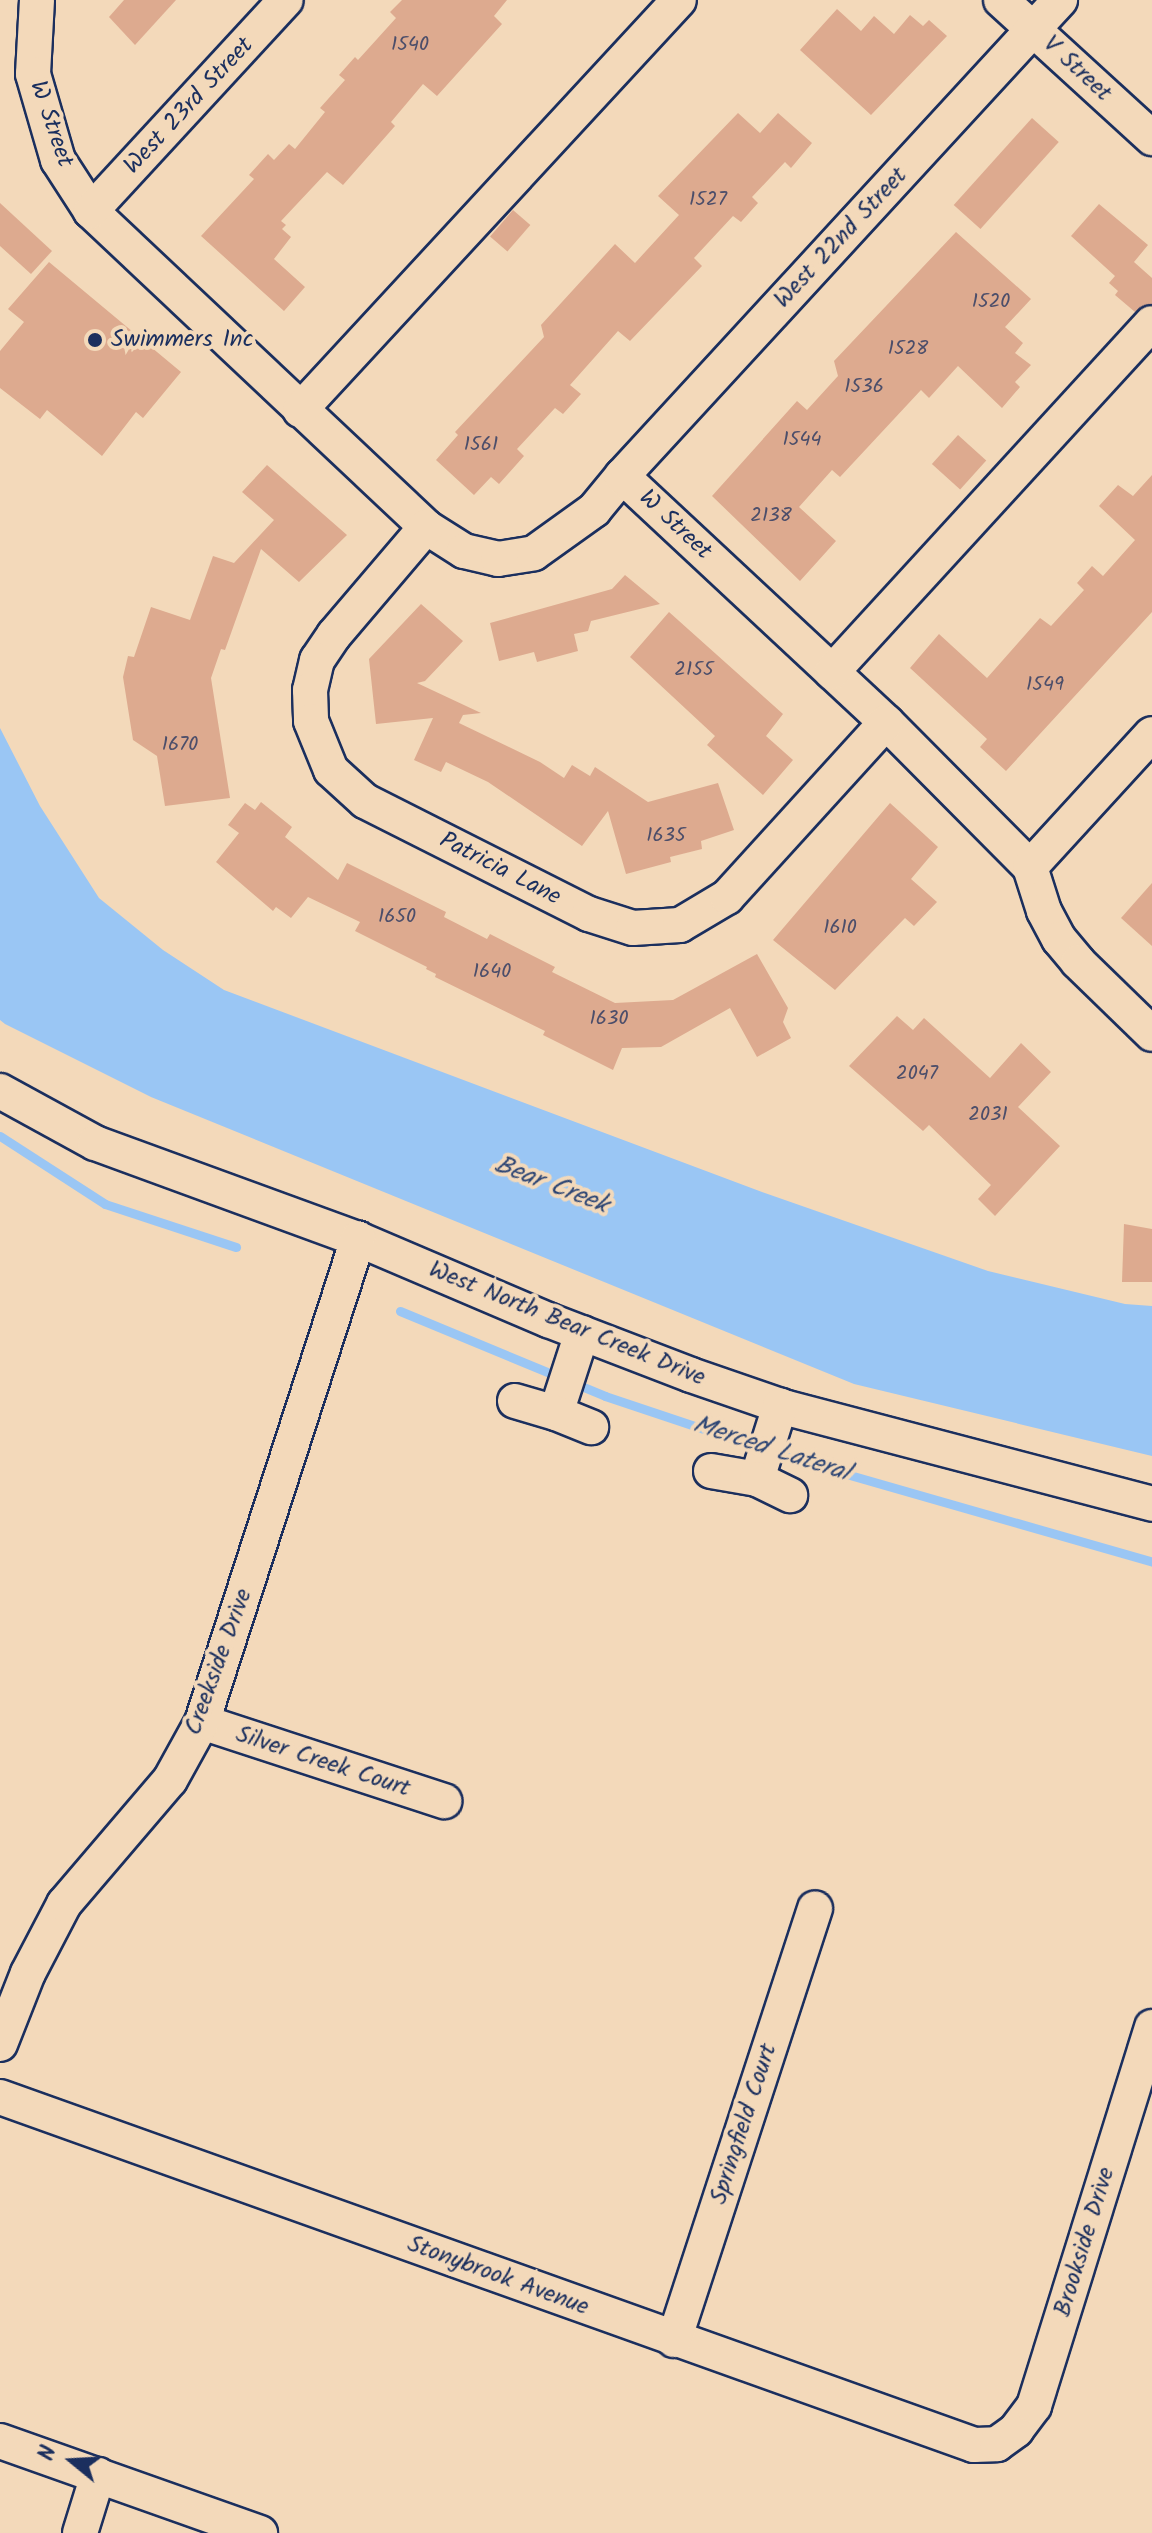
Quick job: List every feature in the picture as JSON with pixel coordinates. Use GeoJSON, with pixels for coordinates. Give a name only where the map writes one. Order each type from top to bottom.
{"type":"FeatureCollection","features":[{"type":"Feature","properties":{"kind":"street","name":"W Street"},"geometry":{"type":"LineString","coordinates":[[37,0],[33,74],[58,160],[91,211],[426,527],[464,551],[498,559],[534,553],[594,510],[622,476],[886,722],[1030,867],[1044,911],[1059,939],[1078,962],[1152,1034]]}},
{"type":"Feature","properties":{"kind":"street","name":"West 23rd Street"},"geometry":{"type":"LineString","coordinates":[[91,211],[286,0]]}},
{"type":"Feature","properties":{"kind":"street"},"geometry":{"type":"LineString","coordinates":[[300,410],[679,0]]}},
{"type":"Feature","properties":{"kind":"street","name":"V Street"},"geometry":{"type":"LineString","coordinates":[[1001,0],[1152,138]]}},
{"type":"Feature","properties":{"kind":"street","name":"West 22nd Street"},"geometry":{"type":"LineString","coordinates":[[622,476],[1060,0]]}},
{"type":"Feature","properties":{"kind":"street"},"geometry":{"type":"LineString","coordinates":[[832,672],[1152,323]]}},
{"type":"Feature","properties":{"kind":"street","name":"Patricia Lane"},"geometry":{"type":"LineString","coordinates":[[426,527],[334,635],[317,660],[310,690],[311,721],[331,770],[365,801],[589,914],[633,928],[680,925],[727,897],[886,722]]}},
{"type":"Feature","properties":{"kind":"street"},"geometry":{"type":"LineString","coordinates":[[1030,867],[1152,734]]}},
{"type":"Feature","properties":{"kind":"street","name":"West North Bear Creek Drive"},"geometry":{"type":"LineString","coordinates":[[0,1091],[95,1143],[358,1239],[582,1333],[776,1420],[1152,1504]]}},
{"type":"Feature","properties":{"kind":"street","name":"Creekside Drive"},"geometry":{"type":"LineString","coordinates":[[0,2044],[34,1961],[64,1904],[170,1780],[202,1722],[358,1239]]}},
{"type":"Feature","properties":{"kind":"street"},"geometry":{"type":"LineString","coordinates":[[563,1393],[582,1333]]}},
{"type":"Feature","properties":{"kind":"street"},"geometry":{"type":"LineString","coordinates":[[515,1401],[563,1393]]}},
{"type":"Feature","properties":{"kind":"street"},"geometry":{"type":"LineString","coordinates":[[563,1393],[591,1427]]}},
{"type":"Feature","properties":{"kind":"street"},"geometry":{"type":"LineString","coordinates":[[759,1475],[776,1420]]}},
{"type":"Feature","properties":{"kind":"street"},"geometry":{"type":"LineString","coordinates":[[711,1471],[759,1475],[790,1495]]}},
{"type":"Feature","properties":{"kind":"street","name":"Silver Creek Court"},"geometry":{"type":"LineString","coordinates":[[202,1722],[444,1801]]}},
{"type":"Feature","properties":{"kind":"street","name":"Springfield Court"},"geometry":{"type":"LineString","coordinates":[[674,2340],[815,1908]]}},
{"type":"Feature","properties":{"kind":"street","name":"Brookside Drive"},"geometry":{"type":"LineString","coordinates":[[997,2444],[1016,2430],[1034,2406],[1152,2027]]}},
{"type":"Feature","properties":{"kind":"street","name":"Stonybrook Avenue"},"geometry":{"type":"LineString","coordinates":[[0,2097],[950,2438],[974,2445],[997,2444]]}},
{"type":"Feature","properties":{"kind":"street"},"geometry":{"type":"LineString","coordinates":[[0,2441],[260,2533]]}},
{"type":"Feature","properties":{"kind":"street"},"geometry":{"type":"LineString","coordinates":[[80,2533],[98,2475]]}},
{"type":"Feature","properties":{"kind":"water","name":"Bear Creek"},"geometry":{"type":"Polygon","coordinates":[[[0,728],[40,806],[99,898],[163,950],[224,990],[762,1192],[988,1271],[1125,1304],[1152,1306],[1152,1456],[854,1384],[151,1097],[5,1024],[0,1020],[0,728]]]}},
{"type":"Feature","properties":{"kind":"building"},"geometry":{"type":"Polygon","coordinates":[[[124,0],[176,0],[135,45],[109,17],[124,0]]]}},
{"type":"Feature","properties":{"kind":"building"},"geometry":{"type":"Polygon","coordinates":[[[402,0],[507,0],[494,16],[502,24],[437,96],[423,84],[391,122],[395,126],[343,185],[327,172],[281,221],[286,225],[282,229],[291,237],[274,259],[305,287],[284,311],[201,236],[254,179],[249,175],[268,154],[274,160],[289,144],[295,149],[325,112],[320,108],[345,80],[339,75],[355,57],[358,60],[396,18],[390,12],[402,0]]]}},
{"type":"Feature","properties":{"kind":"building"},"geometry":{"type":"Polygon","coordinates":[[[837,9],[861,31],[874,16],[894,34],[910,15],[923,26],[929,20],[947,36],[871,115],[800,50],[837,9]]]}},
{"type":"Feature","properties":{"kind":"building"},"geometry":{"type":"Polygon","coordinates":[[[738,113],[760,133],[778,113],[812,143],[791,168],[785,162],[752,197],[758,203],[741,222],[733,216],[694,258],[702,266],[630,341],[618,331],[570,385],[581,394],[563,414],[555,408],[517,449],[524,456],[499,484],[491,477],[474,495],[436,460],[458,435],[455,432],[544,337],[541,325],[615,244],[635,263],[679,215],[658,196],[738,113]]]}},
{"type":"Feature","properties":{"kind":"building"},"geometry":{"type":"Polygon","coordinates":[[[1032,118],[1059,142],[980,229],[954,205],[1032,118]]]}},
{"type":"Feature","properties":{"kind":"building"},"geometry":{"type":"Polygon","coordinates":[[[0,203],[52,251],[31,274],[0,246],[0,203]]]}},
{"type":"Feature","properties":{"kind":"building"},"geometry":{"type":"Polygon","coordinates":[[[1099,204],[1148,245],[1134,262],[1152,278],[1152,304],[1135,312],[1115,295],[1118,291],[1109,283],[1115,276],[1071,236],[1099,204]]]}},
{"type":"Feature","properties":{"kind":"building"},"geometry":{"type":"Polygon","coordinates":[[[513,210],[530,225],[507,252],[490,236],[513,210]]]}},
{"type":"Feature","properties":{"kind":"building"},"geometry":{"type":"Polygon","coordinates":[[[956,232],[1031,299],[1005,327],[1023,343],[1015,353],[1031,365],[1015,382],[1020,387],[1002,408],[958,366],[929,398],[921,390],[840,477],[832,470],[799,507],[836,541],[800,581],[712,496],[797,401],[807,410],[838,376],[834,361],[956,232]]]}},
{"type":"Feature","properties":{"kind":"building"},"geometry":{"type":"Polygon","coordinates":[[[49,262],[181,372],[143,418],[136,412],[102,456],[47,410],[40,419],[0,388],[0,351],[24,322],[8,309],[49,262]]]}},
{"type":"Feature","properties":{"kind":"building"},"geometry":{"type":"Polygon","coordinates":[[[958,435],[986,460],[960,489],[932,464],[958,435]]]}},
{"type":"Feature","properties":{"kind":"building"},"geometry":{"type":"Polygon","coordinates":[[[267,465],[347,535],[299,582],[261,549],[225,650],[221,649],[211,678],[230,798],[165,806],[157,756],[133,740],[123,677],[128,656],[134,657],[151,607],[190,620],[213,556],[234,563],[274,520],[242,492],[267,465]]]}},
{"type":"Feature","properties":{"kind":"building"},"geometry":{"type":"Polygon","coordinates":[[[1152,475],[1152,612],[1006,771],[980,747],[987,739],[910,668],[939,634],[987,678],[1040,618],[1051,626],[1084,590],[1077,583],[1092,566],[1103,576],[1135,540],[1099,506],[1118,485],[1133,496],[1152,475]]]}},
{"type":"Feature","properties":{"kind":"building"},"geometry":{"type":"Polygon","coordinates":[[[625,575],[660,604],[591,621],[588,631],[574,634],[578,651],[537,662],[534,652],[499,661],[490,623],[612,589],[625,575]]]}},
{"type":"Feature","properties":{"kind":"building"},"geometry":{"type":"Polygon","coordinates":[[[421,604],[463,641],[425,681],[417,683],[481,713],[463,715],[459,723],[540,762],[564,778],[572,765],[590,776],[595,767],[648,802],[718,783],[734,830],[701,841],[702,849],[670,857],[671,862],[626,874],[608,811],[582,846],[488,782],[446,762],[441,772],[414,760],[433,718],[376,724],[369,659],[421,604]]]}},
{"type":"Feature","properties":{"kind":"building"},"geometry":{"type":"Polygon","coordinates":[[[669,612],[783,714],[766,736],[793,760],[763,795],[707,745],[715,736],[630,657],[669,612]]]}},
{"type":"Feature","properties":{"kind":"building"},"geometry":{"type":"Polygon","coordinates":[[[261,802],[292,827],[285,837],[338,880],[347,863],[446,912],[444,917],[487,939],[490,934],[555,967],[552,972],[615,1003],[673,1000],[757,954],[788,1008],[783,1022],[791,1038],[757,1057],[730,1008],[661,1047],[622,1048],[613,1070],[543,1035],[545,1031],[435,977],[436,974],[427,967],[355,931],[360,922],[308,897],[291,918],[276,907],[273,911],[216,862],[239,833],[228,825],[245,803],[255,810],[261,802]]]}},
{"type":"Feature","properties":{"kind":"building"},"geometry":{"type":"Polygon","coordinates":[[[890,803],[938,847],[911,879],[937,902],[914,926],[905,918],[835,990],[773,940],[890,803]]]}},
{"type":"Feature","properties":{"kind":"building"},"geometry":{"type":"Polygon","coordinates":[[[1152,883],[1152,946],[1121,918],[1152,883]]]}},
{"type":"Feature","properties":{"kind":"building"},"geometry":{"type":"Polygon","coordinates":[[[897,1016],[913,1030],[924,1018],[990,1078],[1021,1043],[1051,1072],[1018,1107],[1060,1146],[995,1216],[978,1199],[991,1185],[929,1125],[923,1131],[849,1066],[897,1016]]]}},
{"type":"Feature","properties":{"kind":"building"},"geometry":{"type":"Polygon","coordinates":[[[1124,1224],[1152,1229],[1152,1282],[1122,1282],[1124,1224]]]}},
{"type":"Feature","properties":{"kind":"waterway","name":"Merced Lateral"},"geometry":{"type":"LineString","coordinates":[[0,1136],[105,1204],[236,1247]]}},
{"type":"Feature","properties":{"kind":"waterway","name":"Merced Lateral"},"geometry":{"type":"LineString","coordinates":[[400,1311],[605,1396],[787,1457],[1152,1562]]}},
{"type":"Feature","properties":{"kind":"place","name":"Swimmers Inc"},"geometry":{"type":"Point","coordinates":[95,340]}}]}
